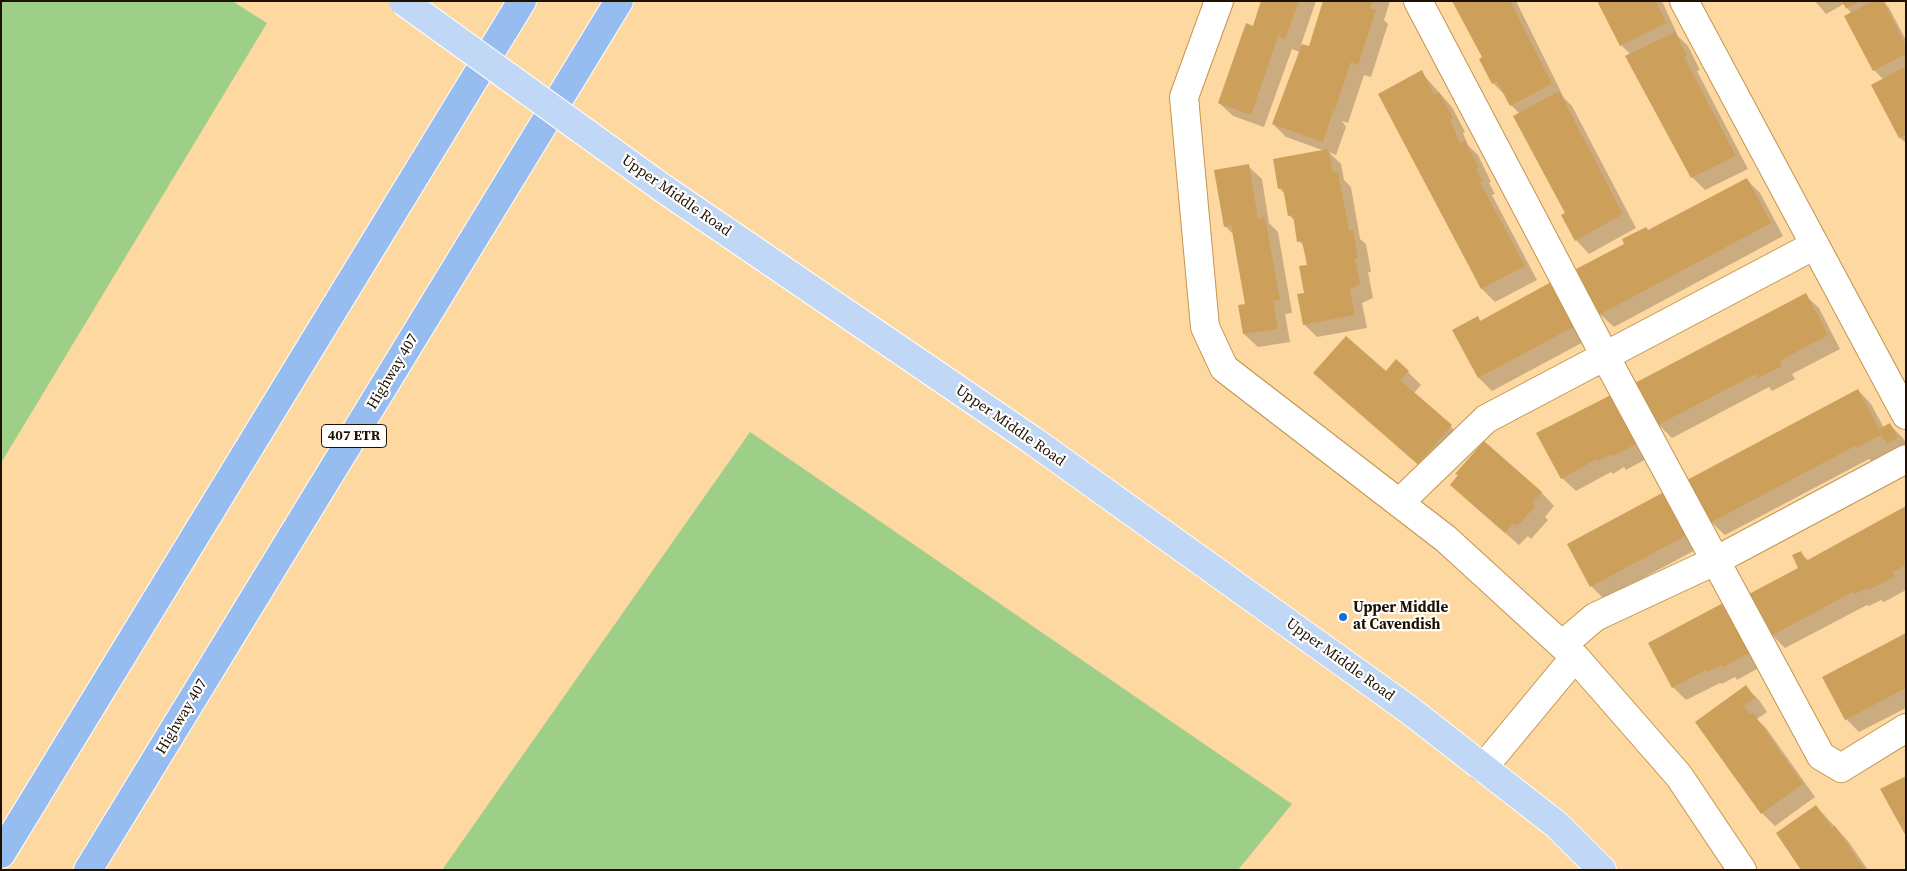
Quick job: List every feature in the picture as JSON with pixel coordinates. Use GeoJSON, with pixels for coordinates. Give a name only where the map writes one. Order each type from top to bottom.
{"type":"FeatureCollection","features":[{"type":"Feature","properties":{"kind":"highway"},"geometry":{"type":"LineString","coordinates":[[1,854],[522,1]]}},
{"type":"Feature","properties":{"kind":"highway","name":"Highway 407"},"geometry":{"type":"LineString","coordinates":[[88,870],[620,1]]}},
{"type":"Feature","properties":{"kind":"main road","name":"Upper Middle Road"},"geometry":{"type":"LineString","coordinates":[[403,1],[664,189],[1040,446],[1408,709],[1557,824],[1602,870]]}},
{"type":"Feature","properties":{"kind":"lane"},"geometry":{"type":"LineString","coordinates":[[1219,1],[1184,97],[1206,326],[1224,368],[1446,540],[1568,651],[1679,776],[1742,870]]}},
{"type":"Feature","properties":{"kind":"lane"},"geometry":{"type":"LineString","coordinates":[[1418,1],[1605,356],[1821,756],[1841,768],[1906,728]]}},
{"type":"Feature","properties":{"kind":"lane"},"geometry":{"type":"LineString","coordinates":[[1684,1],[1906,415]]}},
{"type":"Feature","properties":{"kind":"lane"},"geometry":{"type":"LineString","coordinates":[[1399,503],[1486,419],[1815,246]]}},
{"type":"Feature","properties":{"kind":"lane"},"geometry":{"type":"LineString","coordinates":[[1484,768],[1568,651],[1595,617],[1715,561],[1906,459]]}},
{"type":"Feature","properties":{"kind":"green space"},"geometry":{"type":"Polygon","coordinates":[[[1,1],[232,1],[267,23],[1,463],[1,1]]]}},
{"type":"Feature","properties":{"kind":"green space"},"geometry":{"type":"Polygon","coordinates":[[[750,432],[1292,804],[1238,870],[442,870],[750,432]]]}},
{"type":"Feature","properties":{"kind":"building"},"geometry":{"type":"Polygon","coordinates":[[[1261,1],[1299,1],[1285,39],[1278,36],[1251,115],[1218,103],[1246,23],[1253,26],[1261,1]]]}},
{"type":"Feature","properties":{"kind":"building"},"geometry":{"type":"Polygon","coordinates":[[[1323,1],[1373,1],[1370,8],[1376,10],[1358,65],[1351,62],[1335,110],[1331,109],[1333,112],[1323,142],[1272,124],[1302,44],[1309,46],[1323,1]]]}},
{"type":"Feature","properties":{"kind":"building"},"geometry":{"type":"Polygon","coordinates":[[[1452,1],[1510,1],[1552,84],[1510,106],[1497,81],[1492,84],[1479,59],[1482,57],[1452,1]]]}},
{"type":"Feature","properties":{"kind":"building"},"geometry":{"type":"Polygon","coordinates":[[[1597,1],[1656,1],[1666,23],[1620,46],[1597,1]]]}},
{"type":"Feature","properties":{"kind":"building"},"geometry":{"type":"Polygon","coordinates":[[[1842,1],[1860,1],[1846,9],[1842,1]]]}},
{"type":"Feature","properties":{"kind":"building"},"geometry":{"type":"Polygon","coordinates":[[[1873,1],[1883,1],[1906,46],[1906,54],[1873,71],[1844,16],[1873,1]]]}},
{"type":"Feature","properties":{"kind":"building"},"geometry":{"type":"Polygon","coordinates":[[[1675,32],[1687,56],[1684,57],[1736,156],[1691,178],[1625,56],[1675,32]]]}},
{"type":"Feature","properties":{"kind":"building"},"geometry":{"type":"Polygon","coordinates":[[[1906,66],[1906,135],[1899,138],[1871,85],[1906,66]]]}},
{"type":"Feature","properties":{"kind":"building"},"geometry":{"type":"Polygon","coordinates":[[[1422,70],[1434,95],[1439,92],[1453,118],[1450,120],[1460,143],[1465,141],[1479,168],[1476,169],[1483,181],[1480,182],[1525,266],[1481,289],[1378,94],[1422,70]]]}},
{"type":"Feature","properties":{"kind":"building"},"geometry":{"type":"Polygon","coordinates":[[[1559,91],[1623,214],[1575,241],[1561,215],[1565,213],[1513,116],[1559,91]]]}},
{"type":"Feature","properties":{"kind":"building"},"geometry":{"type":"Polygon","coordinates":[[[1328,149],[1333,173],[1338,172],[1349,230],[1353,230],[1358,258],[1355,259],[1360,284],[1350,289],[1355,315],[1303,325],[1297,294],[1304,293],[1299,266],[1307,265],[1302,241],[1297,242],[1293,215],[1288,216],[1283,188],[1278,189],[1273,159],[1328,149]]]}},
{"type":"Feature","properties":{"kind":"building"},"geometry":{"type":"Polygon","coordinates":[[[1249,164],[1258,219],[1265,217],[1280,300],[1273,301],[1278,329],[1243,334],[1238,305],[1245,304],[1231,225],[1224,227],[1214,170],[1249,164]]]}},
{"type":"Feature","properties":{"kind":"building"},"geometry":{"type":"Polygon","coordinates":[[[1747,178],[1771,223],[1599,315],[1576,269],[1624,244],[1622,239],[1646,227],[1648,230],[1747,178]]]}},
{"type":"Feature","properties":{"kind":"building"},"geometry":{"type":"Polygon","coordinates":[[[1553,281],[1577,325],[1478,378],[1452,330],[1478,316],[1480,321],[1553,281]]]}},
{"type":"Feature","properties":{"kind":"building"},"geometry":{"type":"Polygon","coordinates":[[[1806,293],[1828,335],[1780,361],[1782,366],[1758,378],[1756,374],[1658,425],[1635,383],[1806,293]]]}},
{"type":"Feature","properties":{"kind":"building"},"geometry":{"type":"Polygon","coordinates":[[[1346,336],[1386,371],[1396,359],[1409,371],[1400,380],[1452,425],[1418,464],[1313,373],[1346,336]]]}},
{"type":"Feature","properties":{"kind":"building"},"geometry":{"type":"Polygon","coordinates":[[[1858,389],[1879,429],[1890,423],[1898,438],[1887,444],[1881,435],[1856,448],[1855,446],[1710,523],[1687,480],[1858,389]]]}},
{"type":"Feature","properties":{"kind":"building"},"geometry":{"type":"Polygon","coordinates":[[[1611,395],[1638,443],[1612,457],[1611,454],[1598,461],[1597,459],[1561,479],[1536,433],[1611,395]]]}},
{"type":"Feature","properties":{"kind":"building"},"geometry":{"type":"Polygon","coordinates":[[[1484,441],[1542,492],[1532,503],[1536,506],[1517,526],[1514,523],[1505,533],[1450,485],[1458,475],[1455,474],[1484,441]]]}},
{"type":"Feature","properties":{"kind":"building"},"geometry":{"type":"Polygon","coordinates":[[[1664,492],[1687,535],[1590,587],[1567,544],[1664,492]]]}},
{"type":"Feature","properties":{"kind":"building"},"geometry":{"type":"Polygon","coordinates":[[[1906,506],[1906,565],[1893,572],[1895,576],[1869,590],[1868,587],[1855,594],[1853,592],[1771,636],[1749,594],[1798,568],[1792,555],[1801,551],[1806,561],[1906,506]]]}},
{"type":"Feature","properties":{"kind":"building"},"geometry":{"type":"Polygon","coordinates":[[[1723,603],[1749,653],[1723,667],[1721,665],[1707,672],[1706,670],[1672,688],[1648,643],[1723,603]]]}},
{"type":"Feature","properties":{"kind":"building"},"geometry":{"type":"Polygon","coordinates":[[[1906,633],[1906,688],[1845,720],[1822,677],[1906,633]]]}},
{"type":"Feature","properties":{"kind":"building"},"geometry":{"type":"Polygon","coordinates":[[[1746,685],[1755,698],[1744,706],[1750,715],[1753,713],[1803,784],[1761,814],[1695,722],[1746,685]]]}},
{"type":"Feature","properties":{"kind":"building"},"geometry":{"type":"Polygon","coordinates":[[[1906,776],[1906,836],[1880,789],[1906,776]]]}},
{"type":"Feature","properties":{"kind":"building"},"geometry":{"type":"Polygon","coordinates":[[[1816,805],[1832,828],[1835,826],[1865,870],[1801,870],[1776,833],[1816,805]]]}},
{"type":"Feature","properties":{"kind":"place","name":"Upper Middle at Cavendish"},"geometry":{"type":"Point","coordinates":[1343,617]}}]}
